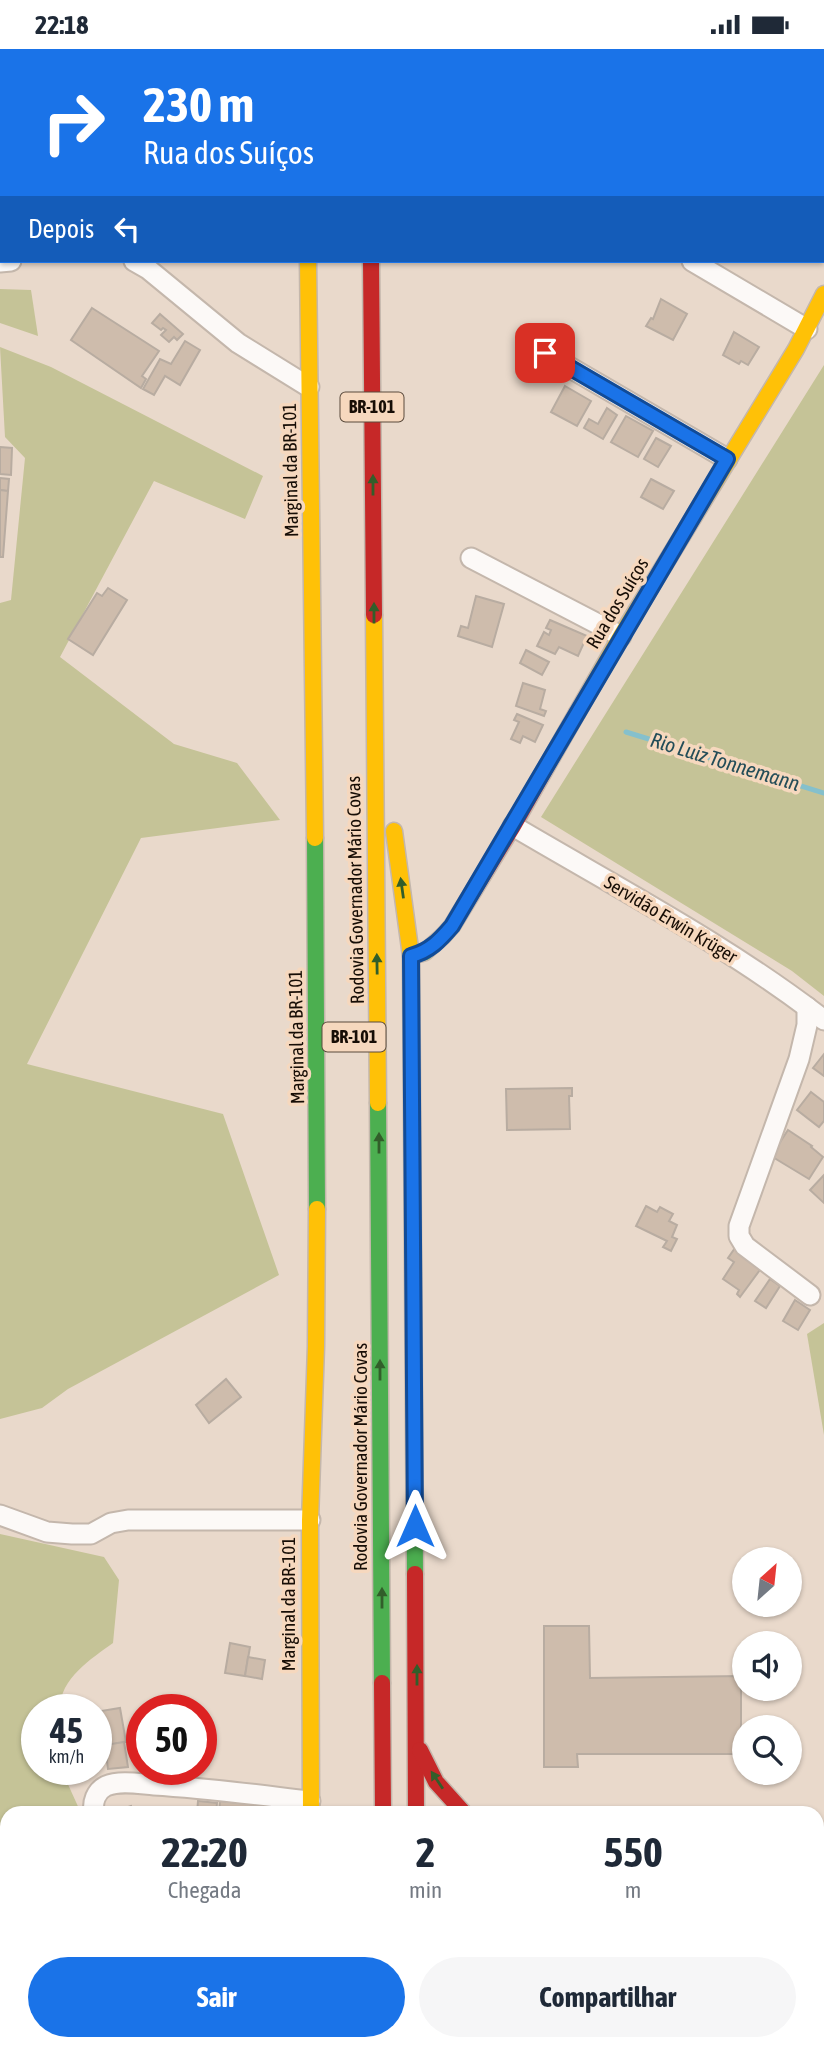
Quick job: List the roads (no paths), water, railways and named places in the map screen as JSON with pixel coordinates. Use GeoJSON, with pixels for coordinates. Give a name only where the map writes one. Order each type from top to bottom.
{"type":"FeatureCollection","features":[{"type":"Feature","properties":{"kind":"main road","name":"Marginal da BR-101"},"geometry":{"type":"LineString","coordinates":[[308,263],[318,1133],[310,1520],[310,1806]]}},
{"type":"Feature","properties":{"kind":"main road","name":"Rodovia Governador Mário Covas"},"geometry":{"type":"LineString","coordinates":[[371,263],[383,1806]]}},
{"type":"Feature","properties":{"kind":"main road","name":"Rua dos Suíços"},"geometry":{"type":"LineString","coordinates":[[411,956],[425,952],[452,926],[621,636],[807,329],[824,294]]}},
{"type":"Feature","properties":{"kind":"main road"},"geometry":{"type":"LineString","coordinates":[[374,673],[411,956],[416,1806]]}},
{"type":"Feature","properties":{"kind":"main road"},"geometry":{"type":"LineString","coordinates":[[417,1743],[436,1782],[458,1806]]}},
{"type":"Feature","properties":{"kind":"street"},"geometry":{"type":"LineString","coordinates":[[138,263],[238,343],[309,387]]}},
{"type":"Feature","properties":{"kind":"street"},"geometry":{"type":"LineString","coordinates":[[695,263],[807,329]]}},
{"type":"Feature","properties":{"kind":"street"},"geometry":{"type":"LineString","coordinates":[[545,353],[727,459]]}},
{"type":"Feature","properties":{"kind":"street"},"geometry":{"type":"LineString","coordinates":[[471,558],[621,636]]}},
{"type":"Feature","properties":{"kind":"street","name":"Servidão Erwin Krüger"},"geometry":{"type":"LineString","coordinates":[[513,825],[707,940],[824,1020]]}},
{"type":"Feature","properties":{"kind":"street"},"geometry":{"type":"LineString","coordinates":[[807,1007],[807,1025],[799,1059],[739,1226],[738,1236],[745,1246],[810,1295]]}},
{"type":"Feature","properties":{"kind":"street"},"geometry":{"type":"LineString","coordinates":[[0,1515],[47,1532],[72,1534],[91,1534],[111,1523],[128,1520],[310,1520]]}},
{"type":"Feature","properties":{"kind":"street"},"geometry":{"type":"LineString","coordinates":[[94,1806],[94,1798],[100,1790],[108,1785],[127,1783],[207,1789],[304,1806]]}},
{"type":"Feature","properties":{"kind":"waterway","name":"Rio Luiz Tonnemann"},"geometry":{"type":"LineString","coordinates":[[626,732],[824,793]]}}]}
